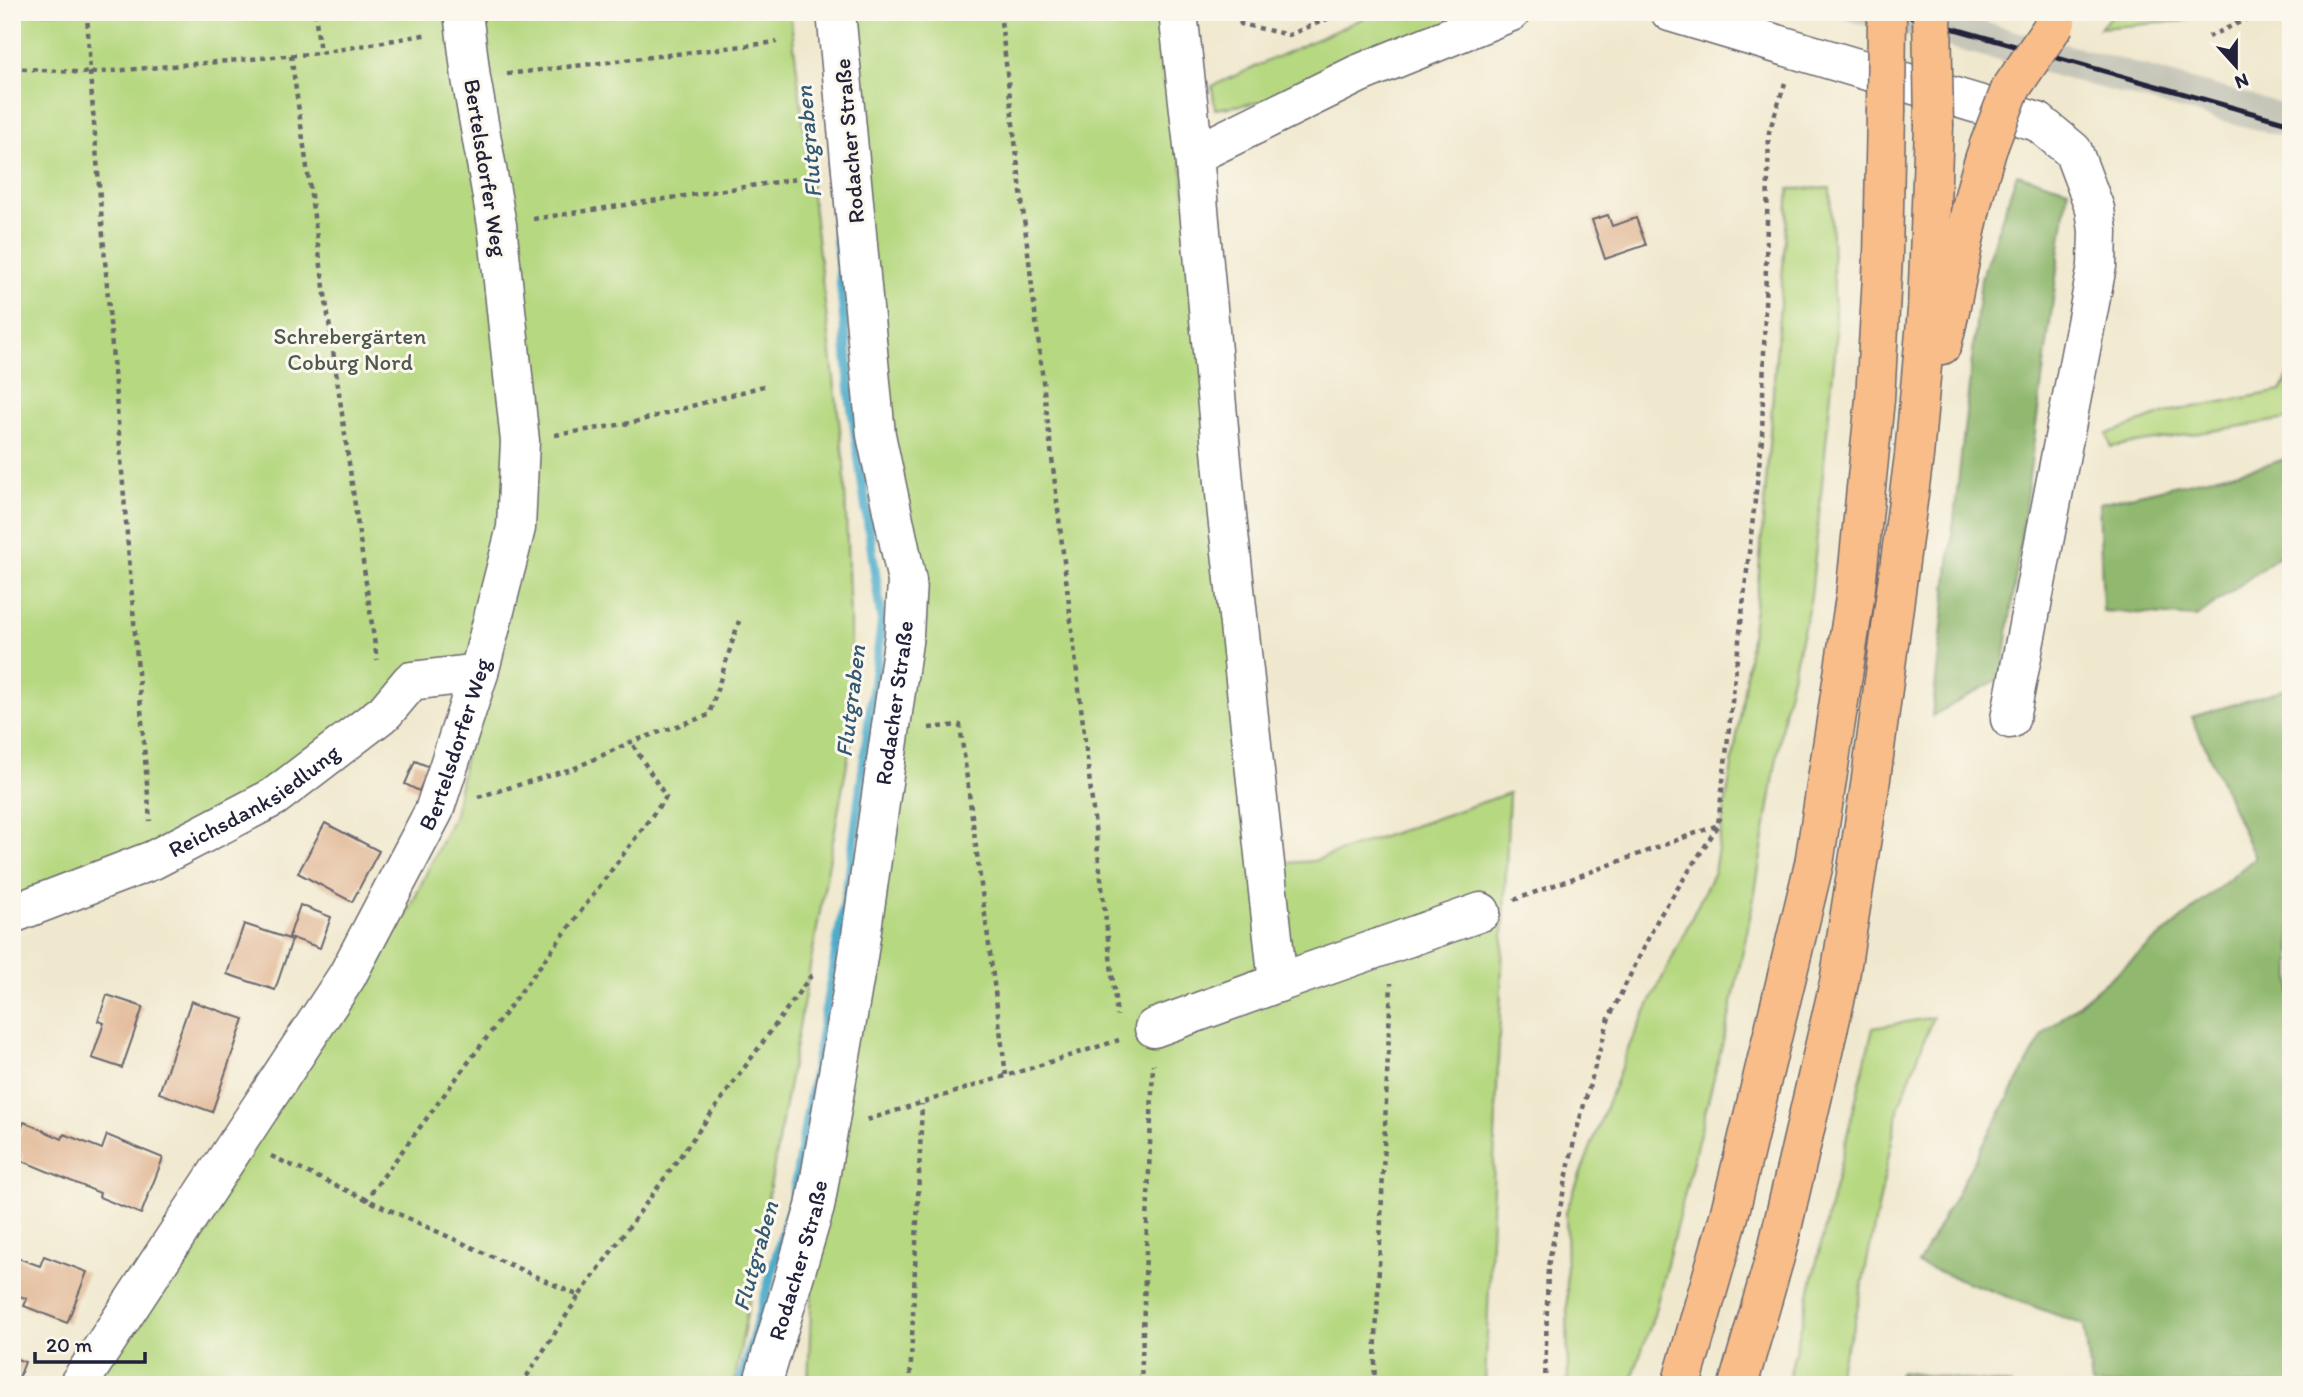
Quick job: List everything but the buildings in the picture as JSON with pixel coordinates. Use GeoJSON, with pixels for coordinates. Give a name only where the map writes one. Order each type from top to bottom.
{"type":"FeatureCollection","features":[{"type":"Feature","properties":{"kind":"highway"},"geometry":{"type":"LineString","coordinates":[[1681,1385],[1729,1216],[1814,864],[1855,597],[1875,399],[1883,257],[1887,12]]}},
{"type":"Feature","properties":{"kind":"highway"},"geometry":{"type":"LineString","coordinates":[[1738,1385],[1777,1250],[1839,983],[1870,786],[1914,456],[1927,310],[1934,126],[1932,12]]}},
{"type":"Feature","properties":{"kind":"highway"},"geometry":{"type":"LineString","coordinates":[[1914,456],[1953,301],[1976,180],[2010,90],[2061,17]]}},
{"type":"Feature","properties":{"kind":"street","name":"Rodacher Straße"},"geometry":{"type":"LineString","coordinates":[[762,1385],[815,1207],[829,1131],[858,957],[904,635],[907,581],[876,435],[836,12]]}},
{"type":"Feature","properties":{"kind":"street"},"geometry":{"type":"LineString","coordinates":[[1178,12],[1227,515],[1278,983]]}},
{"type":"Feature","properties":{"kind":"street"},"geometry":{"type":"LineString","coordinates":[[1194,155],[1358,74],[1511,12]]}},
{"type":"Feature","properties":{"kind":"street"},"geometry":{"type":"LineString","coordinates":[[1670,12],[2038,122],[2073,150],[2095,209],[2098,231],[2097,266],[2010,719]]}},
{"type":"Feature","properties":{"kind":"street","name":"Bertelsdorfer Weg"},"geometry":{"type":"LineString","coordinates":[[78,1385],[347,976],[434,811],[479,673],[516,528],[520,441],[497,225],[471,78],[464,20]]}},
{"type":"Feature","properties":{"kind":"street","name":"Reichsdanksiedlung"},"geometry":{"type":"LineString","coordinates":[[12,914],[153,860],[274,797],[385,712],[411,681],[479,673]]}},
{"type":"Feature","properties":{"kind":"street"},"geometry":{"type":"LineString","coordinates":[[1137,1034],[1482,912]]}},
{"type":"Feature","properties":{"kind":"path"},"geometry":{"type":"LineString","coordinates":[[88,12],[90,73],[153,860]]}},
{"type":"Feature","properties":{"kind":"path"},"geometry":{"type":"LineString","coordinates":[[315,12],[320,53]]}},
{"type":"Feature","properties":{"kind":"path"},"geometry":{"type":"LineString","coordinates":[[1000,12],[1137,1034],[1153,1105],[1141,1385]]}},
{"type":"Feature","properties":{"kind":"path"},"geometry":{"type":"LineString","coordinates":[[1237,12],[1241,23],[1289,35],[1344,12]]}},
{"type":"Feature","properties":{"kind":"path"},"geometry":{"type":"LineString","coordinates":[[2208,37],[2262,12]]}},
{"type":"Feature","properties":{"kind":"path"},"geometry":{"type":"LineString","coordinates":[[12,68],[90,73],[320,53],[464,20]]}},
{"type":"Feature","properties":{"kind":"path"},"geometry":{"type":"LineString","coordinates":[[471,78],[777,42]]}},
{"type":"Feature","properties":{"kind":"path"},"geometry":{"type":"LineString","coordinates":[[1545,1385],[1548,1266],[1575,1136],[1609,1018],[1659,917],[1718,825],[1762,439],[1769,132],[1797,49]]}},
{"type":"Feature","properties":{"kind":"path"},"geometry":{"type":"LineString","coordinates":[[292,55],[385,712]]}},
{"type":"Feature","properties":{"kind":"path"},"geometry":{"type":"LineString","coordinates":[[497,225],[796,179]]}},
{"type":"Feature","properties":{"kind":"path"},"geometry":{"type":"LineString","coordinates":[[520,441],[631,423],[767,385]]}},
{"type":"Feature","properties":{"kind":"path"},"geometry":{"type":"LineString","coordinates":[[434,811],[575,768],[631,742],[709,715],[739,621]]}},
{"type":"Feature","properties":{"kind":"path"},"geometry":{"type":"LineString","coordinates":[[890,731],[960,725],[1006,1075]]}},
{"type":"Feature","properties":{"kind":"path"},"geometry":{"type":"LineString","coordinates":[[365,1201],[666,797],[631,742]]}},
{"type":"Feature","properties":{"kind":"path"},"geometry":{"type":"LineString","coordinates":[[1482,912],[1718,825]]}},
{"type":"Feature","properties":{"kind":"path"},"geometry":{"type":"LineString","coordinates":[[1374,1385],[1392,943]]}},
{"type":"Feature","properties":{"kind":"path"},"geometry":{"type":"LineString","coordinates":[[521,1385],[579,1297],[810,977]]}},
{"type":"Feature","properties":{"kind":"path"},"geometry":{"type":"LineString","coordinates":[[829,1131],[922,1104],[1137,1034]]}},
{"type":"Feature","properties":{"kind":"path"},"geometry":{"type":"LineString","coordinates":[[911,1385],[922,1104]]}},
{"type":"Feature","properties":{"kind":"path"},"geometry":{"type":"LineString","coordinates":[[239,1141],[579,1297]]}},
{"type":"Feature","properties":{"kind":"shaded area"},"geometry":{"type":"Polygon","coordinates":[[[1816,12],[1947,12],[2291,106],[2291,139],[1816,12]]]}},
{"type":"Feature","properties":{"kind":"green space","name":"Schrebergärten Coburg Nord"},"geometry":{"type":"Polygon","coordinates":[[[12,12],[790,12],[844,462],[854,725],[734,1385],[91,1385],[409,910],[455,813],[479,674],[411,681],[274,797],[12,914],[12,12]]]}},
{"type":"Feature","properties":{"kind":"green space"},"geometry":{"type":"Polygon","coordinates":[[[836,12],[1165,12],[1260,865],[1313,861],[1509,793],[1485,1385],[808,1385],[815,1207],[904,635],[836,12]]]}},
{"type":"Feature","properties":{"kind":"green space"},"geometry":{"type":"Polygon","coordinates":[[[1377,12],[1482,12],[1261,102],[1215,109],[1212,86],[1377,12]]]}},
{"type":"Feature","properties":{"kind":"green space"},"geometry":{"type":"Polygon","coordinates":[[[2115,12],[2198,12],[2183,21],[2100,28],[2115,12]]]}},
{"type":"Feature","properties":{"kind":"green space"},"geometry":{"type":"Polygon","coordinates":[[[2017,174],[2068,189],[2002,677],[1932,716],[1981,279],[2017,174]]]}},
{"type":"Feature","properties":{"kind":"green space"},"geometry":{"type":"Polygon","coordinates":[[[1830,188],[1836,341],[1811,597],[1785,707],[1755,893],[1729,1018],[1654,1315],[1630,1385],[1568,1385],[1566,1212],[1630,1044],[1714,872],[1741,712],[1758,585],[1789,189],[1830,188]]]}},
{"type":"Feature","properties":{"kind":"green space"},"geometry":{"type":"Polygon","coordinates":[[[2291,371],[2291,416],[2287,419],[2111,447],[2107,434],[2172,411],[2281,391],[2291,371]]]}},
{"type":"Feature","properties":{"kind":"green space"},"geometry":{"type":"Polygon","coordinates":[[[2291,457],[2291,547],[2197,617],[2103,611],[2099,503],[2291,457]]]}},
{"type":"Feature","properties":{"kind":"green space"},"geometry":{"type":"Polygon","coordinates":[[[2291,687],[2291,1385],[2092,1385],[2084,1325],[1918,1264],[2044,1033],[2255,858],[2192,717],[2291,687]]]}},
{"type":"Feature","properties":{"kind":"green space"},"geometry":{"type":"Polygon","coordinates":[[[1933,1017],[1899,1106],[1854,1325],[1833,1385],[1787,1385],[1873,1028],[1933,1017]]]}},
{"type":"Feature","properties":{"kind":"green space"},"geometry":{"type":"Polygon","coordinates":[[[1900,1372],[2012,1385],[1896,1385],[1900,1372]]]}},
{"type":"Feature","properties":{"kind":"waterway","name":"Flutgraben"},"geometry":{"type":"LineString","coordinates":[[740,1385],[793,1198],[850,872],[882,622],[851,401],[831,166]]}},
{"type":"Feature","properties":{"kind":"railway"},"geometry":{"type":"LineString","coordinates":[[1895,12],[2291,124]]}}]}
